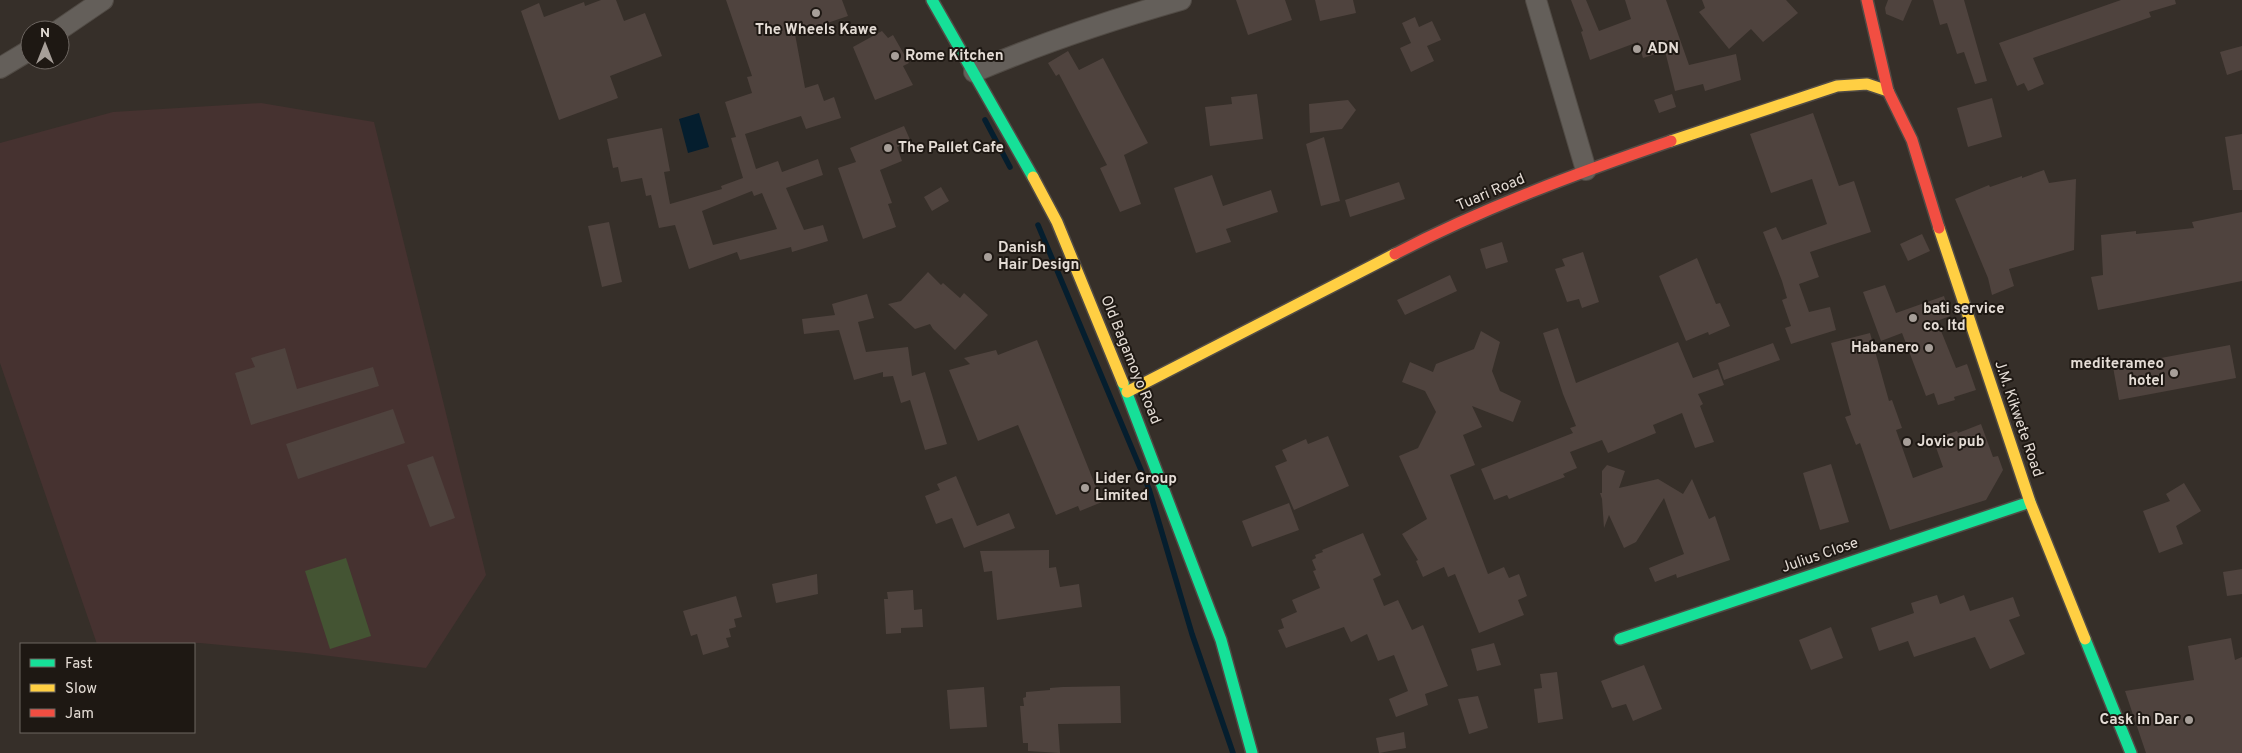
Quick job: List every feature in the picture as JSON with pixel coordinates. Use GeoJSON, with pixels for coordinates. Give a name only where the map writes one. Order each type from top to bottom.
{"type":"FeatureCollection","features":[{"type":"Feature","properties":{"kind":"street"},"geometry":{"type":"LineString","coordinates":[[70,22],[103,0]]}},
{"type":"Feature","properties":{"kind":"street","name":"Old Bagamoyo Road"},"geometry":{"type":"LineString","coordinates":[[932,0],[1057,222],[1127,392],[1221,640],[1252,753]]}},
{"type":"Feature","properties":{"kind":"street"},"geometry":{"type":"LineString","coordinates":[[974,72],[1019,53],[1112,20],[1181,0]]}},
{"type":"Feature","properties":{"kind":"street"},"geometry":{"type":"LineString","coordinates":[[1536,0],[1586,170]]}},
{"type":"Feature","properties":{"kind":"street","name":"J.M. Kikwete Road"},"geometry":{"type":"LineString","coordinates":[[1867,0],[1888,91],[1912,140],[1954,277],[2030,502],[2131,753]]}},
{"type":"Feature","properties":{"kind":"street"},"geometry":{"type":"LineString","coordinates":[[0,68],[20,56]]}},
{"type":"Feature","properties":{"kind":"street","name":"Tuari Road"},"geometry":{"type":"LineString","coordinates":[[1127,392],[1429,236],[1586,170],[1837,86],[1867,84],[1888,91]]}},
{"type":"Feature","properties":{"kind":"street","name":"Julius Close"},"geometry":{"type":"LineString","coordinates":[[1620,639],[2030,502]]}},
{"type":"Feature","properties":{"kind":"shaded area"},"geometry":{"type":"Polygon","coordinates":[[[261,103],[374,122],[486,575],[426,668],[306,653],[200,643],[97,643],[0,363],[0,143],[113,112],[261,103]]]}},
{"type":"Feature","properties":{"kind":"green space"},"geometry":{"type":"Polygon","coordinates":[[[346,558],[371,636],[330,649],[305,571],[346,558]]]}},
{"type":"Feature","properties":{"kind":"water"},"geometry":{"type":"Polygon","coordinates":[[[699,113],[709,147],[688,153],[679,119],[699,113]]]}},
{"type":"Feature","properties":{"kind":"building"},"geometry":{"type":"Polygon","coordinates":[[[601,0],[616,0],[624,21],[645,13],[662,56],[610,76],[618,98],[559,120],[521,11],[539,3],[544,17],[584,2],[585,6],[601,0]]]}},
{"type":"Feature","properties":{"kind":"building"},"geometry":{"type":"Polygon","coordinates":[[[726,0],[842,0],[848,16],[795,34],[805,88],[818,84],[824,101],[834,97],[841,118],[806,129],[801,116],[745,134],[756,169],[778,161],[782,172],[818,159],[823,175],[786,188],[804,230],[823,225],[828,241],[792,252],[791,247],[740,260],[737,252],[689,269],[675,225],[659,228],[651,195],[646,196],[642,178],[621,182],[618,167],[613,168],[607,139],[662,128],[670,171],[664,172],[670,204],[722,189],[721,186],[743,178],[731,138],[736,137],[725,102],[752,93],[747,77],[752,76],[726,0]],[[752,191],[702,211],[713,245],[777,229],[762,193],[754,196],[752,191]]]}},
{"type":"Feature","properties":{"kind":"building"},"geometry":{"type":"Polygon","coordinates":[[[1236,0],[1285,0],[1292,20],[1248,35],[1236,0]]]}},
{"type":"Feature","properties":{"kind":"building"},"geometry":{"type":"Polygon","coordinates":[[[1315,0],[1353,0],[1356,13],[1320,21],[1315,0]]]}},
{"type":"Feature","properties":{"kind":"building"},"geometry":{"type":"Polygon","coordinates":[[[1571,0],[1586,0],[1599,31],[1631,19],[1625,0],[1666,0],[1689,65],[1736,54],[1741,80],[1705,91],[1703,84],[1675,91],[1665,51],[1643,58],[1638,42],[1590,60],[1581,32],[1583,31],[1571,0]]]}},
{"type":"Feature","properties":{"kind":"building"},"geometry":{"type":"Polygon","coordinates":[[[1702,0],[1786,0],[1798,13],[1763,42],[1751,29],[1729,49],[1699,12],[1705,8],[1702,0]]]}},
{"type":"Feature","properties":{"kind":"building"},"geometry":{"type":"Polygon","coordinates":[[[1888,0],[1912,0],[1903,21],[1886,14],[1885,8],[1888,0]]]}},
{"type":"Feature","properties":{"kind":"building"},"geometry":{"type":"Polygon","coordinates":[[[1933,0],[1964,0],[1987,81],[1975,84],[1964,52],[1957,54],[1947,23],[1940,25],[1933,0]]]}},
{"type":"Feature","properties":{"kind":"building"},"geometry":{"type":"Polygon","coordinates":[[[2121,0],[2175,0],[2176,4],[2149,12],[2151,17],[2033,58],[2044,84],[2028,91],[2024,83],[2017,86],[1999,43],[2121,0]]]}},
{"type":"Feature","properties":{"kind":"building"},"geometry":{"type":"Polygon","coordinates":[[[1415,17],[1419,27],[1432,21],[1441,40],[1427,46],[1434,61],[1411,72],[1400,48],[1411,43],[1402,23],[1415,17]]]}},
{"type":"Feature","properties":{"kind":"building"},"geometry":{"type":"Polygon","coordinates":[[[882,31],[888,38],[893,35],[909,63],[903,66],[913,85],[875,100],[853,47],[882,31]]]}},
{"type":"Feature","properties":{"kind":"building"},"geometry":{"type":"Polygon","coordinates":[[[2242,46],[2242,70],[2227,75],[2220,52],[2242,46]]]}},
{"type":"Feature","properties":{"kind":"building"},"geometry":{"type":"Polygon","coordinates":[[[1068,51],[1079,70],[1103,58],[1148,143],[1124,155],[1141,204],[1120,212],[1100,168],[1107,165],[1059,74],[1056,76],[1048,63],[1068,51]]]}},
{"type":"Feature","properties":{"kind":"building"},"geometry":{"type":"Polygon","coordinates":[[[1257,94],[1263,139],[1210,146],[1205,107],[1232,104],[1231,97],[1257,94]]]}},
{"type":"Feature","properties":{"kind":"building"},"geometry":{"type":"Polygon","coordinates":[[[1672,94],[1676,107],[1659,113],[1654,100],[1672,94]]]}},
{"type":"Feature","properties":{"kind":"building"},"geometry":{"type":"Polygon","coordinates":[[[1992,98],[2002,137],[1968,147],[1957,108],[1992,98]]]}},
{"type":"Feature","properties":{"kind":"building"},"geometry":{"type":"Polygon","coordinates":[[[1348,100],[1356,110],[1342,129],[1310,133],[1309,104],[1348,100]]]}},
{"type":"Feature","properties":{"kind":"building"},"geometry":{"type":"Polygon","coordinates":[[[1813,113],[1839,186],[1854,181],[1871,232],[1810,252],[1819,277],[1799,284],[1809,312],[1830,307],[1836,330],[1791,344],[1785,328],[1791,326],[1782,300],[1787,298],[1763,232],[1776,227],[1782,240],[1827,224],[1812,179],[1771,193],[1750,134],[1813,113]]]}},
{"type":"Feature","properties":{"kind":"building"},"geometry":{"type":"Polygon","coordinates":[[[904,126],[911,142],[897,147],[902,161],[880,170],[892,203],[888,204],[896,227],[863,239],[838,168],[856,162],[850,148],[904,126]]]}},
{"type":"Feature","properties":{"kind":"building"},"geometry":{"type":"Polygon","coordinates":[[[2242,134],[2242,190],[2233,190],[2225,137],[2242,134]]]}},
{"type":"Feature","properties":{"kind":"building"},"geometry":{"type":"Polygon","coordinates":[[[1324,137],[1340,201],[1321,206],[1306,144],[1324,137]]]}},
{"type":"Feature","properties":{"kind":"building"},"geometry":{"type":"Polygon","coordinates":[[[2044,170],[2049,183],[2076,179],[2074,250],[2009,269],[2014,286],[1992,295],[1988,278],[1955,199],[1989,185],[1990,187],[2044,170]]]}},
{"type":"Feature","properties":{"kind":"building"},"geometry":{"type":"Polygon","coordinates":[[[1212,175],[1223,206],[1271,190],[1278,212],[1226,229],[1231,242],[1196,253],[1174,188],[1212,175]]]}},
{"type":"Feature","properties":{"kind":"building"},"geometry":{"type":"Polygon","coordinates":[[[1399,182],[1405,199],[1350,217],[1345,200],[1399,182]]]}},
{"type":"Feature","properties":{"kind":"building"},"geometry":{"type":"Polygon","coordinates":[[[941,187],[949,201],[932,211],[924,197],[941,187]]]}},
{"type":"Feature","properties":{"kind":"building"},"geometry":{"type":"Polygon","coordinates":[[[2242,212],[2242,281],[2098,310],[2091,277],[2103,275],[2101,235],[2136,231],[2136,234],[2194,228],[2192,222],[2242,212]]]}},
{"type":"Feature","properties":{"kind":"building"},"geometry":{"type":"Polygon","coordinates":[[[609,222],[622,282],[602,287],[588,226],[609,222]]]}},
{"type":"Feature","properties":{"kind":"building"},"geometry":{"type":"Polygon","coordinates":[[[1922,234],[1930,251],[1908,261],[1900,244],[1922,234]]]}},
{"type":"Feature","properties":{"kind":"building"},"geometry":{"type":"Polygon","coordinates":[[[1502,242],[1508,262],[1486,269],[1480,249],[1502,242]]]}},
{"type":"Feature","properties":{"kind":"building"},"geometry":{"type":"Polygon","coordinates":[[[1583,252],[1599,302],[1582,308],[1579,299],[1567,302],[1555,269],[1565,266],[1562,259],[1583,252]]]}},
{"type":"Feature","properties":{"kind":"building"},"geometry":{"type":"Polygon","coordinates":[[[1697,258],[1716,304],[1720,303],[1730,326],[1709,335],[1708,332],[1686,341],[1659,276],[1697,258]]]}},
{"type":"Feature","properties":{"kind":"building"},"geometry":{"type":"Polygon","coordinates":[[[928,272],[941,285],[943,283],[960,298],[964,293],[988,315],[955,350],[930,324],[915,329],[888,304],[901,301],[928,272]]]}},
{"type":"Feature","properties":{"kind":"building"},"geometry":{"type":"Polygon","coordinates":[[[1450,275],[1457,291],[1405,315],[1397,300],[1450,275]]]}},
{"type":"Feature","properties":{"kind":"building"},"geometry":{"type":"Polygon","coordinates":[[[1885,285],[1896,313],[1944,296],[1950,316],[1937,321],[1956,368],[1967,364],[1976,390],[1954,397],[1955,400],[1938,405],[1934,393],[1926,396],[1902,333],[1881,341],[1863,292],[1885,285]]]}},
{"type":"Feature","properties":{"kind":"building"},"geometry":{"type":"Polygon","coordinates":[[[867,294],[874,318],[858,322],[866,352],[908,347],[912,376],[925,372],[947,444],[925,450],[910,400],[901,403],[893,376],[883,377],[883,372],[854,380],[839,330],[804,334],[802,319],[835,315],[832,304],[867,294]]]}},
{"type":"Feature","properties":{"kind":"building"},"geometry":{"type":"Polygon","coordinates":[[[1558,328],[1576,383],[1678,342],[1693,378],[1718,369],[1724,385],[1698,394],[1703,404],[1700,406],[1714,442],[1695,448],[1682,413],[1653,425],[1656,433],[1608,453],[1602,440],[1570,452],[1577,468],[1563,474],[1565,477],[1509,499],[1507,495],[1494,500],[1481,469],[1573,433],[1570,428],[1576,426],[1563,394],[1543,333],[1558,328]]]}},
{"type":"Feature","properties":{"kind":"building"},"geometry":{"type":"Polygon","coordinates":[[[1481,331],[1500,342],[1492,371],[1500,391],[1521,401],[1513,422],[1472,406],[1482,427],[1463,435],[1475,465],[1450,475],[1488,574],[1504,567],[1509,578],[1519,574],[1527,596],[1518,600],[1524,615],[1479,633],[1455,574],[1448,577],[1444,567],[1423,577],[1416,561],[1418,560],[1402,534],[1427,519],[1399,456],[1418,448],[1436,412],[1425,391],[1402,382],[1410,362],[1433,372],[1436,364],[1474,349],[1481,331]]]}},
{"type":"Feature","properties":{"kind":"building"},"geometry":{"type":"Polygon","coordinates":[[[1870,333],[1889,401],[1892,400],[1902,428],[1896,430],[1913,478],[1943,467],[1933,439],[1957,431],[1958,433],[1981,424],[1993,457],[1998,456],[2003,470],[1986,500],[1890,530],[1860,443],[1856,445],[1845,417],[1851,415],[1831,343],[1870,333]]]}},
{"type":"Feature","properties":{"kind":"building"},"geometry":{"type":"Polygon","coordinates":[[[1037,340],[1102,502],[1080,511],[1078,506],[1056,515],[1018,425],[978,441],[949,370],[970,364],[964,358],[996,350],[998,355],[1037,340]]]}},
{"type":"Feature","properties":{"kind":"building"},"geometry":{"type":"Polygon","coordinates":[[[1773,343],[1780,360],[1724,380],[1718,363],[1773,343]]]}},
{"type":"Feature","properties":{"kind":"building","name":"mediterameo hotel"},"geometry":{"type":"Polygon","coordinates":[[[2230,345],[2236,378],[2119,400],[2113,367],[2230,345]]]}},
{"type":"Feature","properties":{"kind":"building"},"geometry":{"type":"Polygon","coordinates":[[[285,348],[297,389],[373,367],[379,386],[251,425],[235,373],[255,367],[251,358],[285,348]]]}},
{"type":"Feature","properties":{"kind":"building"},"geometry":{"type":"Polygon","coordinates":[[[393,409],[405,443],[298,479],[286,444],[393,409]]]}},
{"type":"Feature","properties":{"kind":"building"},"geometry":{"type":"Polygon","coordinates":[[[1328,436],[1349,486],[1294,510],[1275,466],[1287,461],[1282,450],[1306,439],[1308,444],[1328,436]]]}},
{"type":"Feature","properties":{"kind":"building"},"geometry":{"type":"Polygon","coordinates":[[[433,456],[455,518],[430,527],[407,465],[433,456]]]}},
{"type":"Feature","properties":{"kind":"building"},"geometry":{"type":"Polygon","coordinates":[[[1831,464],[1849,522],[1820,530],[1803,473],[1831,464]]]}},
{"type":"Feature","properties":{"kind":"building"},"geometry":{"type":"Polygon","coordinates":[[[1607,465],[1625,471],[1619,488],[1658,479],[1683,494],[1692,479],[1709,519],[1715,516],[1730,560],[1677,578],[1676,574],[1655,582],[1649,568],[1684,554],[1664,498],[1636,542],[1624,548],[1609,515],[1604,528],[1600,493],[1602,493],[1602,471],[1607,465]]]}},
{"type":"Feature","properties":{"kind":"building"},"geometry":{"type":"Polygon","coordinates":[[[956,476],[977,526],[1009,513],[1015,528],[964,548],[952,518],[936,524],[925,496],[940,490],[937,484],[956,476]]]}},
{"type":"Feature","properties":{"kind":"building"},"geometry":{"type":"Polygon","coordinates":[[[2184,483],[2201,511],[2176,526],[2183,544],[2159,553],[2143,511],[2170,501],[2166,494],[2184,483]]]}},
{"type":"Feature","properties":{"kind":"building"},"geometry":{"type":"Polygon","coordinates":[[[1289,503],[1299,530],[1252,547],[1242,521],[1289,503]]]}},
{"type":"Feature","properties":{"kind":"building"},"geometry":{"type":"Polygon","coordinates":[[[1363,533],[1381,575],[1373,579],[1384,606],[1398,600],[1412,630],[1423,625],[1448,686],[1425,694],[1428,705],[1396,717],[1389,699],[1408,691],[1394,655],[1378,661],[1367,634],[1351,642],[1344,627],[1286,648],[1278,630],[1284,628],[1281,619],[1297,612],[1292,600],[1320,588],[1313,571],[1316,570],[1312,560],[1316,558],[1315,555],[1323,552],[1322,550],[1363,533]]]}},
{"type":"Feature","properties":{"kind":"building"},"geometry":{"type":"Polygon","coordinates":[[[1049,550],[1049,568],[1056,567],[1060,587],[1079,584],[1082,607],[997,620],[992,571],[984,572],[980,551],[1049,550]]]}},
{"type":"Feature","properties":{"kind":"building"},"geometry":{"type":"Polygon","coordinates":[[[2242,569],[2242,594],[2227,596],[2223,572],[2242,569]]]}},
{"type":"Feature","properties":{"kind":"building"},"geometry":{"type":"Polygon","coordinates":[[[817,574],[818,594],[776,603],[772,584],[817,574]]]}},
{"type":"Feature","properties":{"kind":"building"},"geometry":{"type":"Polygon","coordinates":[[[913,590],[914,610],[922,609],[923,627],[901,628],[901,633],[886,634],[884,599],[888,599],[887,592],[913,590]]]}},
{"type":"Feature","properties":{"kind":"building"},"geometry":{"type":"Polygon","coordinates":[[[1937,595],[1940,604],[1964,595],[1970,611],[2013,597],[2020,616],[2009,620],[2025,654],[1990,669],[1975,637],[1914,657],[1908,641],[1879,651],[1871,628],[1914,613],[1911,603],[1937,595]]]}},
{"type":"Feature","properties":{"kind":"building"},"geometry":{"type":"Polygon","coordinates":[[[736,596],[742,617],[734,619],[736,627],[729,629],[731,637],[726,638],[729,647],[703,655],[697,634],[691,636],[683,611],[736,596]]]}},
{"type":"Feature","properties":{"kind":"building"},"geometry":{"type":"Polygon","coordinates":[[[1831,627],[1843,658],[1811,670],[1799,640],[1831,627]]]}},
{"type":"Feature","properties":{"kind":"building","name":"Cask in Dar"},"geometry":{"type":"Polygon","coordinates":[[[2231,638],[2235,660],[2242,657],[2242,753],[2146,753],[2125,691],[2194,680],[2188,646],[2231,638]]]}},
{"type":"Feature","properties":{"kind":"building"},"geometry":{"type":"Polygon","coordinates":[[[1494,643],[1501,665],[1477,671],[1471,649],[1494,643]]]}},
{"type":"Feature","properties":{"kind":"building"},"geometry":{"type":"Polygon","coordinates":[[[1644,665],[1662,709],[1633,721],[1626,704],[1612,708],[1601,681],[1644,665]]]}},
{"type":"Feature","properties":{"kind":"building"},"geometry":{"type":"Polygon","coordinates":[[[1557,672],[1563,719],[1538,723],[1534,689],[1542,688],[1540,674],[1557,672]]]}},
{"type":"Feature","properties":{"kind":"building"},"geometry":{"type":"Polygon","coordinates":[[[1120,686],[1121,723],[1058,724],[1060,753],[1028,751],[1028,743],[1023,743],[1020,706],[1024,706],[1023,698],[1026,697],[1026,692],[1063,687],[1120,686]]]}},
{"type":"Feature","properties":{"kind":"building"},"geometry":{"type":"Polygon","coordinates":[[[984,687],[987,727],[950,729],[947,690],[984,687]]]}},
{"type":"Feature","properties":{"kind":"building"},"geometry":{"type":"Polygon","coordinates":[[[1478,696],[1488,728],[1469,734],[1458,699],[1478,696]]]}},
{"type":"Feature","properties":{"kind":"building"},"geometry":{"type":"Polygon","coordinates":[[[1404,732],[1406,748],[1379,753],[1376,738],[1404,732]]]}},
{"type":"Feature","properties":{"kind":"waterway"},"geometry":{"type":"LineString","coordinates":[[985,120],[1010,167]]}},
{"type":"Feature","properties":{"kind":"waterway"},"geometry":{"type":"LineString","coordinates":[[1038,225],[1149,489],[1192,634],[1233,753]]}},
{"type":"Feature","properties":{"kind":"traffic: fast"},"geometry":{"type":"LineString","coordinates":[[932,0],[1033,177]]}},
{"type":"Feature","properties":{"kind":"traffic: fast"},"geometry":{"type":"LineString","coordinates":[[1123,383],[1221,640],[1252,753]]}},
{"type":"Feature","properties":{"kind":"traffic: fast"},"geometry":{"type":"LineString","coordinates":[[1620,639],[2030,502]]}},
{"type":"Feature","properties":{"kind":"traffic: fast"},"geometry":{"type":"LineString","coordinates":[[2085,639],[2131,753]]}},
{"type":"Feature","properties":{"kind":"traffic: slow"},"geometry":{"type":"LineString","coordinates":[[1671,141],[1837,86],[1867,84],[1888,91]]}},
{"type":"Feature","properties":{"kind":"traffic: slow"},"geometry":{"type":"LineString","coordinates":[[1033,177],[1057,222],[1123,383]]}},
{"type":"Feature","properties":{"kind":"traffic: slow"},"geometry":{"type":"LineString","coordinates":[[1939,228],[2030,502],[2085,639]]}},
{"type":"Feature","properties":{"kind":"traffic: slow"},"geometry":{"type":"LineString","coordinates":[[1127,392],[1395,254]]}},
{"type":"Feature","properties":{"kind":"traffic: jam"},"geometry":{"type":"LineString","coordinates":[[1867,0],[1888,91],[1912,140],[1939,228]]}},
{"type":"Feature","properties":{"kind":"traffic: jam"},"geometry":{"type":"LineString","coordinates":[[1395,254],[1496,206],[1671,141]]}},
{"type":"Feature","properties":{"kind":"place","name":"The Wheels Kawe"},"geometry":{"type":"Point","coordinates":[816,13]}},
{"type":"Feature","properties":{"kind":"place","name":"ADN"},"geometry":{"type":"Point","coordinates":[1637,49]}},
{"type":"Feature","properties":{"kind":"place","name":"Rome Kitchen"},"geometry":{"type":"Point","coordinates":[895,56]}},
{"type":"Feature","properties":{"kind":"place","name":"The Pallet Cafe"},"geometry":{"type":"Point","coordinates":[888,148]}},
{"type":"Feature","properties":{"kind":"place","name":"Danish Hair Design"},"geometry":{"type":"Point","coordinates":[988,257]}},
{"type":"Feature","properties":{"kind":"place","name":"bati service co. ltd"},"geometry":{"type":"Point","coordinates":[1913,318]}},
{"type":"Feature","properties":{"kind":"place","name":"Habanero"},"geometry":{"type":"Point","coordinates":[1929,348]}},
{"type":"Feature","properties":{"kind":"place","name":"mediterameo hotel"},"geometry":{"type":"Point","coordinates":[2174,373]}},
{"type":"Feature","properties":{"kind":"place","name":"Jovic pub"},"geometry":{"type":"Point","coordinates":[1907,442]}},
{"type":"Feature","properties":{"kind":"place","name":"Lider Group Limited"},"geometry":{"type":"Point","coordinates":[1085,488]}},
{"type":"Feature","properties":{"kind":"place","name":"Cask in Dar"},"geometry":{"type":"Point","coordinates":[2189,720]}}]}
